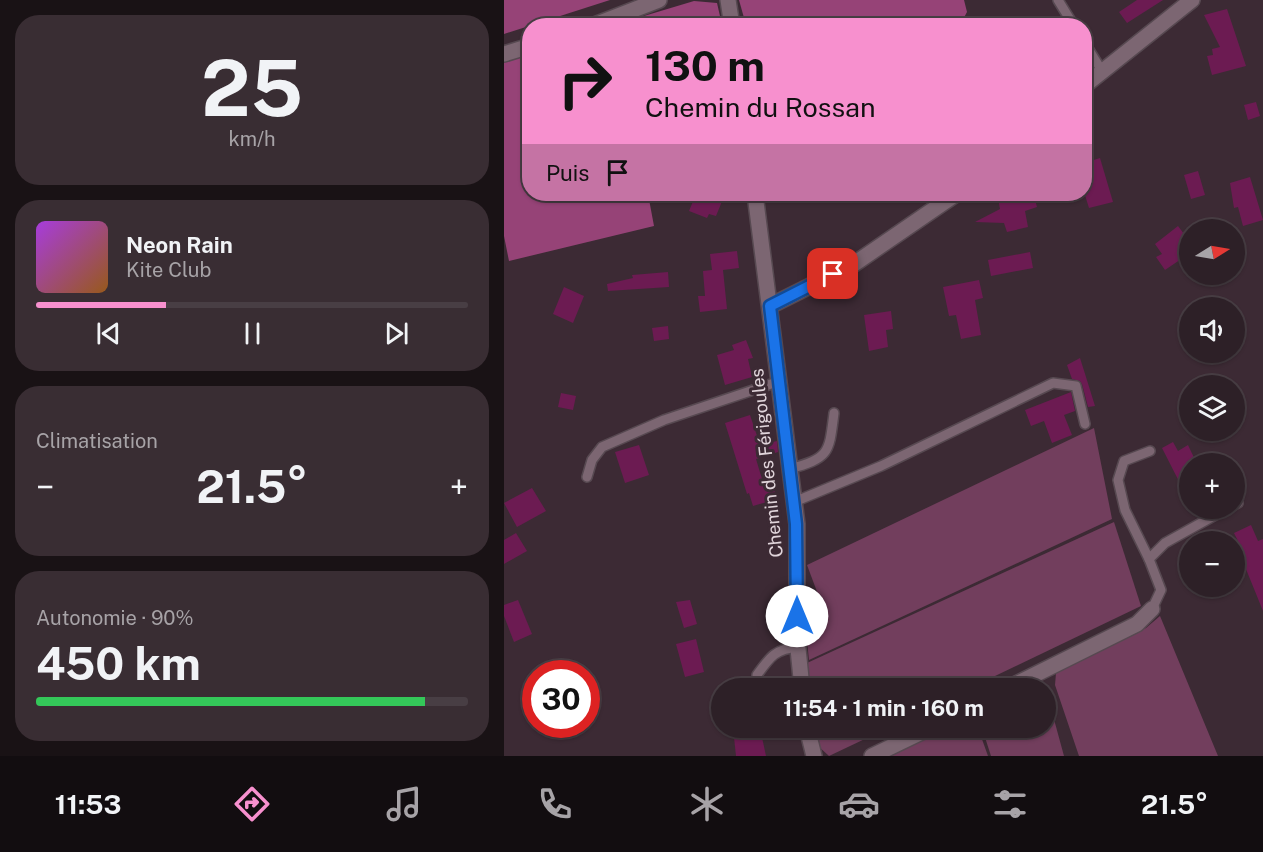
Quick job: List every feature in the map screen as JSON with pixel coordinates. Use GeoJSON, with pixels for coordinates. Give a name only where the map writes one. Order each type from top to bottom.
{"type":"FeatureCollection","features":[{"type":"Feature","properties":{"kind":"street"},"geometry":{"type":"LineString","coordinates":[[613,18],[659,0]]}},
{"type":"Feature","properties":{"kind":"street"},"geometry":{"type":"LineString","coordinates":[[728,0],[731,18]]}},
{"type":"Feature","properties":{"kind":"street"},"geometry":{"type":"LineString","coordinates":[[1092,79],[1192,0]]}},
{"type":"Feature","properties":{"kind":"street"},"geometry":{"type":"LineString","coordinates":[[504,54],[522,48]]}},
{"type":"Feature","properties":{"kind":"street","name":"Chemin des Férigoules"},"geometry":{"type":"LineString","coordinates":[[756,201],[794,502],[801,678]]}},
{"type":"Feature","properties":{"kind":"street"},"geometry":{"type":"LineString","coordinates":[[770,306],[854,264],[946,201]]}},
{"type":"Feature","properties":{"kind":"street"},"geometry":{"type":"LineString","coordinates":[[1028,678],[1137,624],[1152,609]]}},
{"type":"Feature","properties":{"kind":"street"},"geometry":{"type":"LineString","coordinates":[[810,738],[814,756]]}},
{"type":"Feature","properties":{"kind":"street"},"geometry":{"type":"LineString","coordinates":[[872,756],[909,738]]}},
{"type":"Feature","properties":{"kind":"lane"},"geometry":{"type":"LineString","coordinates":[[1058,0],[1069,18]]}},
{"type":"Feature","properties":{"kind":"lane"},"geometry":{"type":"LineString","coordinates":[[1092,55],[1102,71]]}},
{"type":"Feature","properties":{"kind":"lane"},"geometry":{"type":"LineString","coordinates":[[587,477],[592,460],[602,447],[664,420],[780,381]]}},
{"type":"Feature","properties":{"kind":"lane"},"geometry":{"type":"LineString","coordinates":[[794,502],[881,466],[1053,383],[1076,386],[1085,424]]}},
{"type":"Feature","properties":{"kind":"lane"},"geometry":{"type":"LineString","coordinates":[[789,469],[820,459],[830,444],[834,413]]}},
{"type":"Feature","properties":{"kind":"lane"},"geometry":{"type":"LineString","coordinates":[[1150,451],[1124,461],[1118,480],[1125,510],[1161,590],[1152,609]]}},
{"type":"Feature","properties":{"kind":"lane"},"geometry":{"type":"LineString","coordinates":[[1149,559],[1166,543],[1209,519]]}},
{"type":"Feature","properties":{"kind":"lane"},"geometry":{"type":"LineString","coordinates":[[757,675],[769,658],[783,648],[798,647]]}},
{"type":"Feature","properties":{"kind":"shaded area"},"geometry":{"type":"Polygon","coordinates":[[[504,0],[610,0],[554,18],[522,18],[522,28],[504,34],[504,0]]]}},
{"type":"Feature","properties":{"kind":"shaded area"},"geometry":{"type":"Polygon","coordinates":[[[739,0],[964,0],[967,12],[964,18],[744,18],[739,0]]]}},
{"type":"Feature","properties":{"kind":"shaded area"},"geometry":{"type":"Polygon","coordinates":[[[694,1],[717,3],[720,18],[637,18],[694,1]]]}},
{"type":"Feature","properties":{"kind":"shaded area"},"geometry":{"type":"Polygon","coordinates":[[[522,53],[522,201],[649,201],[654,226],[509,261],[504,236],[504,59],[522,53]]]}},
{"type":"Feature","properties":{"kind":"shaded area"},"geometry":{"type":"Polygon","coordinates":[[[1094,428],[1112,519],[809,660],[806,631],[822,605],[807,565],[1094,428]]]}},
{"type":"Feature","properties":{"kind":"shaded area"},"geometry":{"type":"Polygon","coordinates":[[[1114,522],[1141,606],[991,678],[809,678],[807,663],[1114,522]]]}},
{"type":"Feature","properties":{"kind":"shaded area"},"geometry":{"type":"Polygon","coordinates":[[[1160,616],[1218,756],[1079,756],[1056,688],[1056,673],[1146,628],[1160,616]]]}},
{"type":"Feature","properties":{"kind":"shaded area"},"geometry":{"type":"Polygon","coordinates":[[[1056,727],[1064,756],[991,756],[985,738],[1056,738],[1056,727]]]}},
{"type":"Feature","properties":{"kind":"shaded area"},"geometry":{"type":"Polygon","coordinates":[[[816,738],[867,738],[829,756],[817,745],[816,738]]]}},
{"type":"Feature","properties":{"kind":"shaded area"},"geometry":{"type":"Polygon","coordinates":[[[923,738],[982,738],[988,756],[884,756],[923,738]]]}},
{"type":"Feature","properties":{"kind":"building"},"geometry":{"type":"Polygon","coordinates":[[[1137,0],[1163,0],[1127,23],[1119,12],[1137,0]]]}},
{"type":"Feature","properties":{"kind":"building"},"geometry":{"type":"Polygon","coordinates":[[[1227,9],[1246,66],[1212,75],[1207,56],[1213,55],[1212,49],[1220,47],[1204,15],[1227,9]]]}},
{"type":"Feature","properties":{"kind":"building"},"geometry":{"type":"Polygon","coordinates":[[[1256,102],[1260,116],[1248,120],[1244,105],[1256,102]]]}},
{"type":"Feature","properties":{"kind":"building"},"geometry":{"type":"Polygon","coordinates":[[[1100,158],[1113,202],[1089,208],[1087,201],[1092,201],[1092,160],[1100,158]]]}},
{"type":"Feature","properties":{"kind":"building"},"geometry":{"type":"Polygon","coordinates":[[[1198,171],[1205,195],[1191,199],[1184,175],[1198,171]]]}},
{"type":"Feature","properties":{"kind":"building"},"geometry":{"type":"Polygon","coordinates":[[[1250,177],[1263,220],[1245,225],[1245,219],[1241,219],[1238,207],[1234,208],[1230,183],[1250,177]]]}},
{"type":"Feature","properties":{"kind":"building"},"geometry":{"type":"Polygon","coordinates":[[[693,201],[722,201],[716,216],[709,214],[707,218],[689,211],[693,201]]]}},
{"type":"Feature","properties":{"kind":"building"},"geometry":{"type":"Polygon","coordinates":[[[998,201],[1036,201],[1037,207],[1025,211],[1028,227],[1007,232],[1004,223],[975,222],[1000,209],[998,201]]]}},
{"type":"Feature","properties":{"kind":"building"},"geometry":{"type":"Polygon","coordinates":[[[1179,227],[1179,260],[1165,270],[1156,257],[1162,254],[1155,244],[1179,227]]]}},
{"type":"Feature","properties":{"kind":"building"},"geometry":{"type":"Polygon","coordinates":[[[737,251],[739,268],[723,270],[727,309],[700,312],[698,296],[705,296],[703,271],[712,270],[710,254],[737,251]]]}},
{"type":"Feature","properties":{"kind":"building"},"geometry":{"type":"Polygon","coordinates":[[[1030,252],[1033,268],[991,276],[988,260],[1030,252]]]}},
{"type":"Feature","properties":{"kind":"building"},"geometry":{"type":"Polygon","coordinates":[[[668,272],[669,287],[608,291],[607,284],[633,278],[632,275],[668,272]]]}},
{"type":"Feature","properties":{"kind":"building"},"geometry":{"type":"Polygon","coordinates":[[[979,280],[983,298],[975,300],[981,335],[961,339],[956,315],[949,316],[943,287],[979,280]]]}},
{"type":"Feature","properties":{"kind":"building"},"geometry":{"type":"Polygon","coordinates":[[[564,287],[584,296],[573,323],[553,314],[564,287]]]}},
{"type":"Feature","properties":{"kind":"building"},"geometry":{"type":"Polygon","coordinates":[[[891,311],[893,329],[886,330],[888,347],[869,351],[864,315],[891,311]]]}},
{"type":"Feature","properties":{"kind":"building"},"geometry":{"type":"Polygon","coordinates":[[[668,326],[669,339],[654,341],[652,328],[668,326]]]}},
{"type":"Feature","properties":{"kind":"building"},"geometry":{"type":"Polygon","coordinates":[[[746,340],[753,358],[748,359],[752,377],[725,385],[717,355],[734,350],[732,345],[746,340]]]}},
{"type":"Feature","properties":{"kind":"building"},"geometry":{"type":"Polygon","coordinates":[[[1080,358],[1095,406],[1088,407],[1082,384],[1072,379],[1067,365],[1080,358]]]}},
{"type":"Feature","properties":{"kind":"building"},"geometry":{"type":"Polygon","coordinates":[[[1071,392],[1075,411],[1064,415],[1072,435],[1052,443],[1044,421],[1031,426],[1025,410],[1071,392]]]}},
{"type":"Feature","properties":{"kind":"building"},"geometry":{"type":"Polygon","coordinates":[[[561,393],[576,396],[573,410],[558,407],[561,393]]]}},
{"type":"Feature","properties":{"kind":"building"},"geometry":{"type":"Polygon","coordinates":[[[750,415],[760,445],[777,441],[778,452],[756,459],[765,489],[773,486],[777,499],[753,506],[749,493],[747,494],[725,423],[750,415]]]}},
{"type":"Feature","properties":{"kind":"building"},"geometry":{"type":"Polygon","coordinates":[[[1173,442],[1178,451],[1188,445],[1192,453],[1179,453],[1179,481],[1162,448],[1173,442]]]}},
{"type":"Feature","properties":{"kind":"building"},"geometry":{"type":"Polygon","coordinates":[[[639,445],[649,475],[625,483],[615,452],[639,445]]]}},
{"type":"Feature","properties":{"kind":"building"},"geometry":{"type":"Polygon","coordinates":[[[532,488],[546,511],[517,527],[504,503],[532,488]]]}},
{"type":"Feature","properties":{"kind":"building"},"geometry":{"type":"Polygon","coordinates":[[[1251,525],[1258,541],[1263,539],[1263,611],[1245,567],[1245,531],[1238,531],[1251,525]]]}},
{"type":"Feature","properties":{"kind":"building"},"geometry":{"type":"Polygon","coordinates":[[[516,533],[527,551],[504,564],[504,540],[516,533]]]}},
{"type":"Feature","properties":{"kind":"building"},"geometry":{"type":"Polygon","coordinates":[[[518,600],[532,634],[514,642],[504,616],[504,605],[518,600]]]}},
{"type":"Feature","properties":{"kind":"building"},"geometry":{"type":"Polygon","coordinates":[[[690,600],[697,624],[684,628],[676,602],[690,600]]]}},
{"type":"Feature","properties":{"kind":"building"},"geometry":{"type":"Polygon","coordinates":[[[696,639],[704,672],[685,677],[676,644],[696,639]]]}},
{"type":"Feature","properties":{"kind":"building"},"geometry":{"type":"Polygon","coordinates":[[[734,738],[762,738],[766,756],[736,756],[734,738]]]}},
{"type":"Feature","properties":{"kind":"route"},"geometry":{"type":"LineString","coordinates":[[797,616],[796,524],[770,306],[833,274]]}}]}
